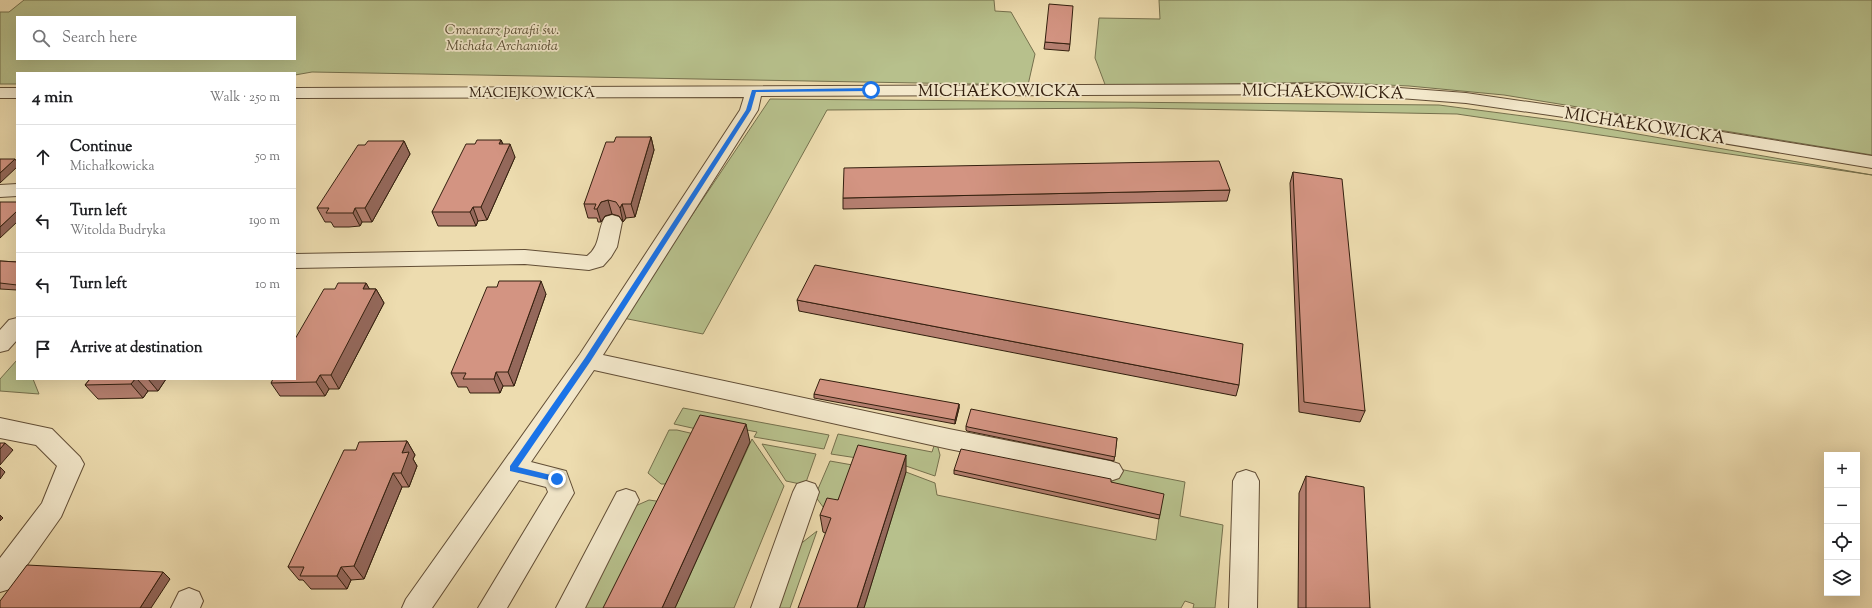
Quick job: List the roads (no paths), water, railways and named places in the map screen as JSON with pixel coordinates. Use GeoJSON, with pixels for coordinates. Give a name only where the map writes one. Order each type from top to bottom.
{"type":"FeatureCollection","features":[{"type":"Feature","properties":{"kind":"street","name":"MICHAŁKOWICKA"},"geometry":{"type":"LineString","coordinates":[[762,91],[1346,89],[1417,93],[1466,98],[1591,116],[1872,162]]}},
{"type":"Feature","properties":{"kind":"street","name":"MACIEJKOWICKA"},"geometry":{"type":"LineString","coordinates":[[296,93],[762,91]]}},
{"type":"Feature","properties":{"kind":"street"},"geometry":{"type":"LineString","coordinates":[[416,608],[588,360],[762,91]]}},
{"type":"Feature","properties":{"kind":"street"},"geometry":{"type":"LineString","coordinates":[[0,93],[16,93]]}},
{"type":"Feature","properties":{"kind":"street"},"geometry":{"type":"LineString","coordinates":[[0,191],[16,190]]}},
{"type":"Feature","properties":{"kind":"street"},"geometry":{"type":"LineString","coordinates":[[296,261],[525,257],[589,263],[598,260],[605,253],[612,222]]}},
{"type":"Feature","properties":{"kind":"street"},"geometry":{"type":"LineString","coordinates":[[0,321],[16,321]]}},
{"type":"Feature","properties":{"kind":"street"},"geometry":{"type":"LineString","coordinates":[[0,344],[16,327]]}},
{"type":"Feature","properties":{"kind":"street"},"geometry":{"type":"LineString","coordinates":[[588,360],[949,439],[1110,471]]}},
{"type":"Feature","properties":{"kind":"street"},"geometry":{"type":"LineString","coordinates":[[0,428],[43,436],[71,464],[52,509],[0,580]]}},
{"type":"Feature","properties":{"kind":"street"},"geometry":{"type":"LineString","coordinates":[[492,608],[561,493],[557,479],[512,468]]}},
{"type":"Feature","properties":{"kind":"street"},"geometry":{"type":"LineString","coordinates":[[1243,608],[1246,481]]}},
{"type":"Feature","properties":{"kind":"street"},"geometry":{"type":"LineString","coordinates":[[765,608],[806,492]]}},
{"type":"Feature","properties":{"kind":"street"},"geometry":{"type":"LineString","coordinates":[[570,608],[626,500]]}},
{"type":"Feature","properties":{"kind":"park label","name":"Cmentarz parafii św. Michała Archanioła"},"geometry":{"type":"Point","coordinates":[502,38]}}]}
